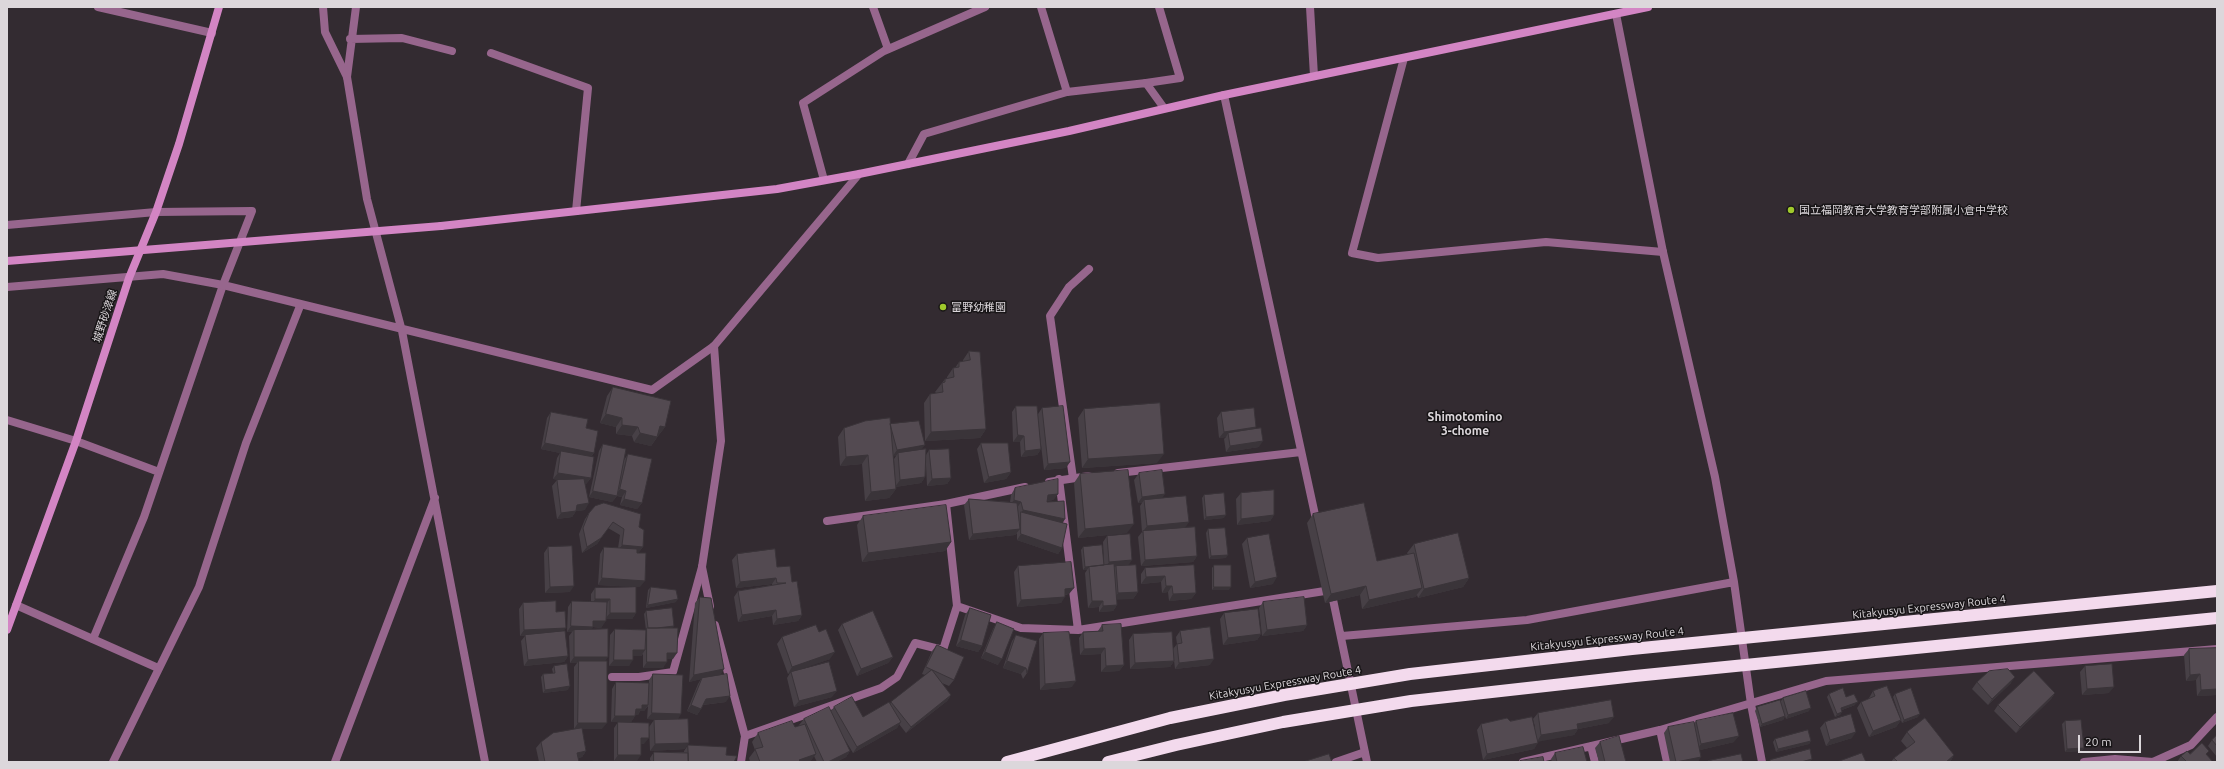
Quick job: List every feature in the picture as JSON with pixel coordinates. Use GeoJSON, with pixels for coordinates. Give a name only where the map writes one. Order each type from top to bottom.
{"type":"FeatureCollection","features":[{"type":"Feature","properties":{"kind":"highway","name":"Kitakyusyu Expressway Route 4"},"geometry":{"type":"LineString","coordinates":[[1007,762],[1170,718],[1284,695],[1410,674],[1632,649],[2217,591]]}},
{"type":"Feature","properties":{"kind":"highway"},"geometry":{"type":"LineString","coordinates":[[1108,762],[1176,745],[1283,722],[1411,701],[1635,676],[2217,618]]}},
{"type":"Feature","properties":{"kind":"street"},"geometry":{"type":"LineString","coordinates":[[98,7],[212,33]]}},
{"type":"Feature","properties":{"kind":"street","name":"城野砂津線"},"geometry":{"type":"LineString","coordinates":[[7,630],[76,441],[129,278],[156,212],[179,144],[219,7]]}},
{"type":"Feature","properties":{"kind":"street"},"geometry":{"type":"LineString","coordinates":[[323,7],[325,32],[347,77]]}},
{"type":"Feature","properties":{"kind":"street"},"geometry":{"type":"LineString","coordinates":[[356,7],[350,39],[347,77],[367,200],[402,331],[485,762]]}},
{"type":"Feature","properties":{"kind":"street"},"geometry":{"type":"LineString","coordinates":[[874,7],[888,49]]}},
{"type":"Feature","properties":{"kind":"street"},"geometry":{"type":"LineString","coordinates":[[824,180],[803,103],[888,49],[985,7]]}},
{"type":"Feature","properties":{"kind":"street"},"geometry":{"type":"LineString","coordinates":[[1042,7],[1067,92]]}},
{"type":"Feature","properties":{"kind":"street"},"geometry":{"type":"LineString","coordinates":[[908,164],[924,134],[1067,92],[1180,78],[1159,7]]}},
{"type":"Feature","properties":{"kind":"street"},"geometry":{"type":"LineString","coordinates":[[1310,7],[1314,76]]}},
{"type":"Feature","properties":{"kind":"street"},"geometry":{"type":"LineString","coordinates":[[7,261],[441,226],[777,189],[859,174],[1069,131],[1224,95],[1648,7]]}},
{"type":"Feature","properties":{"kind":"street"},"geometry":{"type":"LineString","coordinates":[[1616,14],[1663,252],[1715,477],[1734,582],[1751,704],[1762,762]]}},
{"type":"Feature","properties":{"kind":"street"},"geometry":{"type":"LineString","coordinates":[[350,39],[402,38],[452,51]]}},
{"type":"Feature","properties":{"kind":"street"},"geometry":{"type":"LineString","coordinates":[[491,53],[588,88],[576,211]]}},
{"type":"Feature","properties":{"kind":"street"},"geometry":{"type":"LineString","coordinates":[[1404,58],[1352,252],[1378,258],[1546,242],[1663,252]]}},
{"type":"Feature","properties":{"kind":"street"},"geometry":{"type":"LineString","coordinates":[[1146,83],[1164,108]]}},
{"type":"Feature","properties":{"kind":"street"},"geometry":{"type":"LineString","coordinates":[[1224,95],[1320,537]]}},
{"type":"Feature","properties":{"kind":"street"},"geometry":{"type":"LineString","coordinates":[[7,287],[164,274],[222,285],[402,331],[652,390],[714,346],[859,174]]}},
{"type":"Feature","properties":{"kind":"street"},"geometry":{"type":"LineString","coordinates":[[7,225],[156,212],[252,211],[222,285],[144,517],[93,639]]}},
{"type":"Feature","properties":{"kind":"street"},"geometry":{"type":"LineString","coordinates":[[1073,478],[1050,316],[1069,287],[1089,269]]}},
{"type":"Feature","properties":{"kind":"street"},"geometry":{"type":"LineString","coordinates":[[113,762],[199,587],[246,443],[300,306]]}},
{"type":"Feature","properties":{"kind":"street"},"geometry":{"type":"LineString","coordinates":[[612,677],[639,677],[674,672],[702,567],[721,441],[714,346]]}},
{"type":"Feature","properties":{"kind":"street"},"geometry":{"type":"LineString","coordinates":[[7,420],[76,441],[159,472]]}},
{"type":"Feature","properties":{"kind":"street"},"geometry":{"type":"LineString","coordinates":[[1113,474],[1301,452]]}},
{"type":"Feature","properties":{"kind":"street"},"geometry":{"type":"LineString","coordinates":[[827,521],[946,504],[1059,479],[1097,475]]}},
{"type":"Feature","properties":{"kind":"street"},"geometry":{"type":"LineString","coordinates":[[1059,479],[1078,630]]}},
{"type":"Feature","properties":{"kind":"street"},"geometry":{"type":"LineString","coordinates":[[335,762],[435,497]]}},
{"type":"Feature","properties":{"kind":"street"},"geometry":{"type":"LineString","coordinates":[[745,736],[881,688],[897,677],[915,643],[944,650],[957,606],[946,504]]}},
{"type":"Feature","properties":{"kind":"street"},"geometry":{"type":"LineString","coordinates":[[702,567],[706,593],[745,736],[742,762]]}},
{"type":"Feature","properties":{"kind":"street"},"geometry":{"type":"LineString","coordinates":[[1342,636],[1527,620],[1734,582]]}},
{"type":"Feature","properties":{"kind":"street"},"geometry":{"type":"LineString","coordinates":[[957,606],[1021,628],[1078,630],[1330,586],[1342,636],[1367,762]]}},
{"type":"Feature","properties":{"kind":"street"},"geometry":{"type":"LineString","coordinates":[[16,605],[158,668]]}},
{"type":"Feature","properties":{"kind":"street"},"geometry":{"type":"LineString","coordinates":[[1523,762],[1660,730],[1826,681],[2217,649]]}},
{"type":"Feature","properties":{"kind":"street"},"geometry":{"type":"LineString","coordinates":[[2086,762],[2115,759],[2153,762],[2191,745],[2217,717]]}},
{"type":"Feature","properties":{"kind":"street"},"geometry":{"type":"LineString","coordinates":[[1660,730],[1667,762]]}},
{"type":"Feature","properties":{"kind":"street"},"geometry":{"type":"LineString","coordinates":[[1591,746],[1595,762]]}},
{"type":"Feature","properties":{"kind":"street"},"geometry":{"type":"LineString","coordinates":[[1336,762],[1365,752]]}},
{"type":"Feature","properties":{"kind":"building"},"geometry":{"type":"Polygon","coordinates":[[[969,351],[980,352],[986,429],[931,432],[930,394],[943,392],[942,383],[945,382],[945,379],[954,377],[953,368],[959,367],[959,362],[970,360],[969,351]]]}},
{"type":"Feature","properties":{"kind":"building"},"geometry":{"type":"Polygon","coordinates":[[[613,387],[671,401],[665,427],[660,426],[657,437],[640,433],[638,427],[622,425],[622,418],[606,414],[613,387]]]}},
{"type":"Feature","properties":{"kind":"building"},"geometry":{"type":"Polygon","coordinates":[[[1160,403],[1164,454],[1088,459],[1084,409],[1160,403]]]}},
{"type":"Feature","properties":{"kind":"building"},"geometry":{"type":"Polygon","coordinates":[[[1016,406],[1037,406],[1041,449],[1025,451],[1024,436],[1018,435],[1016,406]]]}},
{"type":"Feature","properties":{"kind":"building"},"geometry":{"type":"Polygon","coordinates":[[[1063,406],[1070,462],[1048,464],[1042,408],[1063,406]]]}},
{"type":"Feature","properties":{"kind":"building"},"geometry":{"type":"Polygon","coordinates":[[[1254,408],[1256,427],[1224,432],[1221,412],[1254,408]]]}},
{"type":"Feature","properties":{"kind":"building"},"geometry":{"type":"Polygon","coordinates":[[[551,412],[588,419],[586,428],[598,431],[594,453],[545,443],[551,412]]]}},
{"type":"Feature","properties":{"kind":"building"},"geometry":{"type":"Polygon","coordinates":[[[890,418],[896,489],[871,492],[868,455],[846,457],[844,428],[865,421],[890,418]]]}},
{"type":"Feature","properties":{"kind":"building"},"geometry":{"type":"Polygon","coordinates":[[[919,421],[925,445],[897,450],[890,424],[919,421]]]}},
{"type":"Feature","properties":{"kind":"building"},"geometry":{"type":"Polygon","coordinates":[[[1261,428],[1263,441],[1230,446],[1228,433],[1261,428]]]}},
{"type":"Feature","properties":{"kind":"building"},"geometry":{"type":"Polygon","coordinates":[[[981,443],[1008,443],[1011,472],[989,477],[981,443]]]}},
{"type":"Feature","properties":{"kind":"building"},"geometry":{"type":"Polygon","coordinates":[[[603,444],[626,449],[617,496],[593,491],[603,444]]]}},
{"type":"Feature","properties":{"kind":"building"},"geometry":{"type":"Polygon","coordinates":[[[926,449],[925,477],[900,480],[898,453],[926,449]]]}},
{"type":"Feature","properties":{"kind":"building"},"geometry":{"type":"Polygon","coordinates":[[[949,449],[951,478],[932,479],[929,450],[949,449]]]}},
{"type":"Feature","properties":{"kind":"building"},"geometry":{"type":"Polygon","coordinates":[[[561,451],[594,457],[591,478],[558,473],[561,451]]]}},
{"type":"Feature","properties":{"kind":"building"},"geometry":{"type":"Polygon","coordinates":[[[628,454],[652,459],[642,503],[624,499],[626,491],[620,489],[628,454]]]}},
{"type":"Feature","properties":{"kind":"building"},"geometry":{"type":"Polygon","coordinates":[[[1128,470],[1134,524],[1085,529],[1080,474],[1128,470]]]}},
{"type":"Feature","properties":{"kind":"building"},"geometry":{"type":"Polygon","coordinates":[[[1162,470],[1165,494],[1142,497],[1139,473],[1162,470]]]}},
{"type":"Feature","properties":{"kind":"building"},"geometry":{"type":"Polygon","coordinates":[[[584,479],[589,503],[577,505],[576,511],[561,513],[557,480],[584,479]]]}},
{"type":"Feature","properties":{"kind":"building"},"geometry":{"type":"Polygon","coordinates":[[[1058,479],[1058,494],[1048,495],[1047,502],[1064,501],[1065,519],[1023,510],[1021,502],[1014,500],[1015,488],[1058,479]]]}},
{"type":"Feature","properties":{"kind":"building"},"geometry":{"type":"Polygon","coordinates":[[[1274,490],[1274,515],[1241,519],[1241,493],[1274,490]]]}},
{"type":"Feature","properties":{"kind":"building"},"geometry":{"type":"Polygon","coordinates":[[[1224,493],[1226,515],[1206,517],[1204,495],[1224,493]]]}},
{"type":"Feature","properties":{"kind":"building"},"geometry":{"type":"Polygon","coordinates":[[[1186,496],[1189,522],[1147,526],[1144,500],[1186,496]]]}},
{"type":"Feature","properties":{"kind":"building"},"geometry":{"type":"Polygon","coordinates":[[[969,499],[1017,503],[1020,529],[973,534],[969,499]]]}},
{"type":"Feature","properties":{"kind":"building"},"geometry":{"type":"Polygon","coordinates":[[[604,503],[641,514],[639,527],[644,530],[643,547],[622,545],[624,529],[613,522],[601,538],[587,547],[583,528],[589,513],[595,506],[604,503]]]}},
{"type":"Feature","properties":{"kind":"building"},"geometry":{"type":"Polygon","coordinates":[[[1364,503],[1377,561],[1414,553],[1422,588],[1369,600],[1366,586],[1331,594],[1313,514],[1364,503]]]}},
{"type":"Feature","properties":{"kind":"building"},"geometry":{"type":"Polygon","coordinates":[[[946,505],[951,542],[868,553],[863,516],[946,505]]]}},
{"type":"Feature","properties":{"kind":"building"},"geometry":{"type":"Polygon","coordinates":[[[1021,512],[1067,524],[1062,548],[1021,534],[1021,512]]]}},
{"type":"Feature","properties":{"kind":"building"},"geometry":{"type":"Polygon","coordinates":[[[1195,527],[1197,556],[1145,560],[1143,531],[1195,527]]]}},
{"type":"Feature","properties":{"kind":"building"},"geometry":{"type":"Polygon","coordinates":[[[1225,528],[1228,555],[1211,556],[1208,529],[1225,528]]]}},
{"type":"Feature","properties":{"kind":"building"},"geometry":{"type":"Polygon","coordinates":[[[1458,533],[1469,578],[1424,589],[1414,544],[1458,533]]]}},
{"type":"Feature","properties":{"kind":"building"},"geometry":{"type":"Polygon","coordinates":[[[1130,534],[1132,560],[1109,562],[1107,536],[1130,534]]]}},
{"type":"Feature","properties":{"kind":"building"},"geometry":{"type":"Polygon","coordinates":[[[1269,534],[1277,577],[1255,582],[1247,538],[1269,534]]]}},
{"type":"Feature","properties":{"kind":"building"},"geometry":{"type":"Polygon","coordinates":[[[1102,545],[1104,565],[1085,567],[1083,547],[1102,545]]]}},
{"type":"Feature","properties":{"kind":"building"},"geometry":{"type":"Polygon","coordinates":[[[572,546],[574,586],[550,587],[548,547],[572,546]]]}},
{"type":"Feature","properties":{"kind":"building"},"geometry":{"type":"Polygon","coordinates":[[[604,547],[637,549],[637,553],[646,553],[645,581],[602,578],[604,547]]]}},
{"type":"Feature","properties":{"kind":"building"},"geometry":{"type":"Polygon","coordinates":[[[775,549],[777,567],[790,566],[792,582],[797,581],[802,615],[777,619],[776,610],[742,615],[738,591],[786,583],[777,583],[776,578],[740,582],[737,554],[775,549]]]}},
{"type":"Feature","properties":{"kind":"building"},"geometry":{"type":"Polygon","coordinates":[[[1071,562],[1074,588],[1065,589],[1065,597],[1021,600],[1018,566],[1071,562]]]}},
{"type":"Feature","properties":{"kind":"building"},"geometry":{"type":"Polygon","coordinates":[[[1114,564],[1117,605],[1103,606],[1103,601],[1092,601],[1089,567],[1114,564]]]}},
{"type":"Feature","properties":{"kind":"building"},"geometry":{"type":"Polygon","coordinates":[[[1136,565],[1138,592],[1118,593],[1116,566],[1136,565]]]}},
{"type":"Feature","properties":{"kind":"building"},"geometry":{"type":"Polygon","coordinates":[[[1194,565],[1196,593],[1173,594],[1172,586],[1166,586],[1165,576],[1146,577],[1145,568],[1194,565]]]}},
{"type":"Feature","properties":{"kind":"building"},"geometry":{"type":"Polygon","coordinates":[[[1214,565],[1231,565],[1231,587],[1214,587],[1214,565]]]}},
{"type":"Feature","properties":{"kind":"building"},"geometry":{"type":"Polygon","coordinates":[[[636,587],[636,613],[610,613],[610,599],[595,599],[595,588],[636,587]]]}},
{"type":"Feature","properties":{"kind":"building"},"geometry":{"type":"Polygon","coordinates":[[[651,587],[676,590],[678,599],[648,605],[651,587]]]}},
{"type":"Feature","properties":{"kind":"building"},"geometry":{"type":"Polygon","coordinates":[[[700,597],[711,598],[724,669],[694,675],[700,597]]]}},
{"type":"Feature","properties":{"kind":"building"},"geometry":{"type":"Polygon","coordinates":[[[1304,597],[1307,625],[1267,630],[1263,602],[1304,597]]]}},
{"type":"Feature","properties":{"kind":"building"},"geometry":{"type":"Polygon","coordinates":[[[556,601],[556,612],[565,611],[566,628],[524,630],[523,603],[556,601]]]}},
{"type":"Feature","properties":{"kind":"building"},"geometry":{"type":"Polygon","coordinates":[[[572,601],[607,602],[606,621],[593,621],[593,627],[571,626],[572,601]]]}},
{"type":"Feature","properties":{"kind":"building"},"geometry":{"type":"Polygon","coordinates":[[[672,608],[674,626],[648,628],[646,611],[672,608]]]}},
{"type":"Feature","properties":{"kind":"building"},"geometry":{"type":"Polygon","coordinates":[[[970,608],[991,615],[982,646],[961,640],[970,608]]]}},
{"type":"Feature","properties":{"kind":"building"},"geometry":{"type":"Polygon","coordinates":[[[1258,609],[1261,634],[1228,638],[1224,613],[1258,609]]]}},
{"type":"Feature","properties":{"kind":"building"},"geometry":{"type":"Polygon","coordinates":[[[873,611],[893,657],[861,669],[842,624],[873,611]]]}},
{"type":"Feature","properties":{"kind":"building"},"geometry":{"type":"Polygon","coordinates":[[[997,622],[1014,629],[1002,659],[985,652],[997,622]]]}},
{"type":"Feature","properties":{"kind":"building"},"geometry":{"type":"Polygon","coordinates":[[[1121,624],[1124,665],[1106,666],[1105,648],[1084,649],[1083,632],[1103,631],[1102,625],[1121,624]]]}},
{"type":"Feature","properties":{"kind":"building"},"geometry":{"type":"Polygon","coordinates":[[[816,625],[819,632],[826,629],[835,652],[792,667],[782,637],[816,625]]]}},
{"type":"Feature","properties":{"kind":"building"},"geometry":{"type":"Polygon","coordinates":[[[1210,627],[1214,659],[1179,663],[1177,644],[1182,643],[1180,631],[1210,627]]]}},
{"type":"Feature","properties":{"kind":"building"},"geometry":{"type":"Polygon","coordinates":[[[647,628],[678,628],[677,653],[667,653],[667,662],[647,662],[647,628]]]}},
{"type":"Feature","properties":{"kind":"building"},"geometry":{"type":"Polygon","coordinates":[[[608,629],[608,657],[574,657],[574,630],[608,629]]]}},
{"type":"Feature","properties":{"kind":"building"},"geometry":{"type":"Polygon","coordinates":[[[615,629],[646,630],[645,650],[633,650],[633,660],[614,660],[615,629]]]}},
{"type":"Feature","properties":{"kind":"building"},"geometry":{"type":"Polygon","coordinates":[[[565,631],[568,656],[528,660],[525,635],[565,631]]]}},
{"type":"Feature","properties":{"kind":"building"},"geometry":{"type":"Polygon","coordinates":[[[1069,632],[1076,681],[1045,684],[1043,633],[1069,632]]]}},
{"type":"Feature","properties":{"kind":"building"},"geometry":{"type":"Polygon","coordinates":[[[1172,632],[1174,661],[1135,663],[1133,634],[1172,632]]]}},
{"type":"Feature","properties":{"kind":"building"},"geometry":{"type":"Polygon","coordinates":[[[1016,635],[1037,641],[1027,673],[1026,668],[1007,661],[1016,635]]]}},
{"type":"Feature","properties":{"kind":"building"},"geometry":{"type":"Polygon","coordinates":[[[937,645],[964,657],[954,680],[926,667],[937,645]]]}},
{"type":"Feature","properties":{"kind":"building"},"geometry":{"type":"Polygon","coordinates":[[[2217,648],[2217,689],[2201,690],[2200,674],[2190,675],[2189,649],[2217,648]]]}},
{"type":"Feature","properties":{"kind":"building"},"geometry":{"type":"Polygon","coordinates":[[[579,661],[607,661],[607,723],[578,723],[579,661]]]}},
{"type":"Feature","properties":{"kind":"building"},"geometry":{"type":"Polygon","coordinates":[[[829,662],[837,691],[799,701],[791,672],[829,662]]]}},
{"type":"Feature","properties":{"kind":"building"},"geometry":{"type":"Polygon","coordinates":[[[567,664],[570,686],[545,690],[543,674],[555,673],[554,666],[567,664]]]}},
{"type":"Feature","properties":{"kind":"building"},"geometry":{"type":"Polygon","coordinates":[[[2112,664],[2114,687],[2087,689],[2085,666],[2112,664]]]}},
{"type":"Feature","properties":{"kind":"building"},"geometry":{"type":"Polygon","coordinates":[[[2008,669],[2015,677],[1992,699],[1977,682],[1989,671],[2008,669]]]}},
{"type":"Feature","properties":{"kind":"building"},"geometry":{"type":"Polygon","coordinates":[[[932,670],[951,695],[911,727],[891,702],[932,670]]]}},
{"type":"Feature","properties":{"kind":"building"},"geometry":{"type":"Polygon","coordinates":[[[2034,671],[2055,693],[2020,727],[1998,705],[2034,671]]]}},
{"type":"Feature","properties":{"kind":"building"},"geometry":{"type":"Polygon","coordinates":[[[653,674],[683,675],[681,714],[652,713],[653,674]]]}},
{"type":"Feature","properties":{"kind":"building"},"geometry":{"type":"Polygon","coordinates":[[[727,674],[730,696],[706,699],[701,709],[691,705],[702,678],[727,674]]]}},
{"type":"Feature","properties":{"kind":"building"},"geometry":{"type":"Polygon","coordinates":[[[616,682],[649,683],[648,705],[642,705],[642,709],[636,709],[635,716],[615,716],[616,682]]]}},
{"type":"Feature","properties":{"kind":"building"},"geometry":{"type":"Polygon","coordinates":[[[1887,686],[1901,720],[1873,731],[1861,702],[1875,696],[1873,691],[1887,686]]]}},
{"type":"Feature","properties":{"kind":"building"},"geometry":{"type":"Polygon","coordinates":[[[1843,688],[1846,697],[1854,694],[1858,702],[1841,708],[1842,712],[1837,714],[1829,694],[1843,688]]]}},
{"type":"Feature","properties":{"kind":"building"},"geometry":{"type":"Polygon","coordinates":[[[1911,688],[1920,714],[1904,720],[1895,694],[1911,688]]]}},
{"type":"Feature","properties":{"kind":"building"},"geometry":{"type":"Polygon","coordinates":[[[1806,691],[1811,708],[1788,715],[1783,698],[1806,691]]]}},
{"type":"Feature","properties":{"kind":"building"},"geometry":{"type":"Polygon","coordinates":[[[852,697],[863,717],[889,702],[901,722],[857,747],[834,707],[852,697]]]}},
{"type":"Feature","properties":{"kind":"building"},"geometry":{"type":"Polygon","coordinates":[[[1611,700],[1614,717],[1577,724],[1578,729],[1541,735],[1538,713],[1611,700]]]}},
{"type":"Feature","properties":{"kind":"building"},"geometry":{"type":"Polygon","coordinates":[[[1780,700],[1785,716],[1762,724],[1757,707],[1780,700]]]}},
{"type":"Feature","properties":{"kind":"building"},"geometry":{"type":"Polygon","coordinates":[[[829,707],[850,751],[828,762],[824,762],[804,719],[829,707]]]}},
{"type":"Feature","properties":{"kind":"building"},"geometry":{"type":"Polygon","coordinates":[[[1733,713],[1739,736],[1701,744],[1696,721],[1733,713]]]}},
{"type":"Feature","properties":{"kind":"building"},"geometry":{"type":"Polygon","coordinates":[[[1851,714],[1856,732],[1830,740],[1825,722],[1851,714]]]}},
{"type":"Feature","properties":{"kind":"building"},"geometry":{"type":"Polygon","coordinates":[[[1532,717],[1538,743],[1487,754],[1481,724],[1507,718],[1510,721],[1532,717]]]}},
{"type":"Feature","properties":{"kind":"building"},"geometry":{"type":"Polygon","coordinates":[[[1925,718],[1954,755],[1946,762],[1898,762],[1894,758],[1915,742],[1907,732],[1925,718]]]}},
{"type":"Feature","properties":{"kind":"building"},"geometry":{"type":"Polygon","coordinates":[[[688,719],[689,743],[655,744],[654,720],[688,719]]]}},
{"type":"Feature","properties":{"kind":"building"},"geometry":{"type":"Polygon","coordinates":[[[2081,720],[2084,748],[2067,749],[2065,721],[2081,720]]]}},
{"type":"Feature","properties":{"kind":"building"},"geometry":{"type":"Polygon","coordinates":[[[792,721],[795,727],[805,724],[816,754],[799,760],[801,762],[760,762],[755,749],[763,747],[758,733],[792,721]]]}},
{"type":"Feature","properties":{"kind":"building"},"geometry":{"type":"Polygon","coordinates":[[[618,722],[649,723],[649,738],[641,738],[641,755],[618,755],[618,722]]]}},
{"type":"Feature","properties":{"kind":"building"},"geometry":{"type":"Polygon","coordinates":[[[1694,722],[1701,757],[1676,762],[1668,727],[1694,722]]]}},
{"type":"Feature","properties":{"kind":"building"},"geometry":{"type":"Polygon","coordinates":[[[582,728],[586,751],[577,753],[579,762],[545,762],[541,742],[553,733],[582,728]]]}},
{"type":"Feature","properties":{"kind":"building"},"geometry":{"type":"Polygon","coordinates":[[[1808,730],[1811,741],[1778,749],[1775,739],[1808,730]]]}},
{"type":"Feature","properties":{"kind":"building"},"geometry":{"type":"Polygon","coordinates":[[[2217,735],[2217,746],[2212,740],[2217,735]]]}},
{"type":"Feature","properties":{"kind":"building"},"geometry":{"type":"Polygon","coordinates":[[[1619,736],[1626,762],[1605,762],[1600,742],[1619,736]]]}},
{"type":"Feature","properties":{"kind":"building"},"geometry":{"type":"Polygon","coordinates":[[[2202,743],[2209,751],[2206,754],[2213,762],[2187,762],[2181,756],[2187,751],[2190,754],[2202,743]]]}},
{"type":"Feature","properties":{"kind":"building"},"geometry":{"type":"Polygon","coordinates":[[[688,745],[727,747],[726,755],[737,756],[734,762],[689,762],[688,745]]]}},
{"type":"Feature","properties":{"kind":"building"},"geometry":{"type":"Polygon","coordinates":[[[1583,747],[1587,762],[1557,762],[1555,753],[1583,747]]]}},
{"type":"Feature","properties":{"kind":"building"},"geometry":{"type":"Polygon","coordinates":[[[1810,749],[1812,759],[1801,762],[1770,762],[1770,760],[1810,749]]]}},
{"type":"Feature","properties":{"kind":"building"},"geometry":{"type":"Polygon","coordinates":[[[654,752],[688,753],[688,762],[654,762],[654,752]]]}},
{"type":"Feature","properties":{"kind":"building"},"geometry":{"type":"Polygon","coordinates":[[[1862,753],[1866,762],[1837,762],[1862,753]]]}},
{"type":"Feature","properties":{"kind":"building"},"geometry":{"type":"Polygon","coordinates":[[[1329,754],[1332,762],[1303,762],[1329,754]]]}},
{"type":"Feature","properties":{"kind":"building"},"geometry":{"type":"Polygon","coordinates":[[[1741,754],[1743,762],[1708,762],[1708,761],[1741,754]]]}},
{"type":"Feature","properties":{"kind":"building"},"geometry":{"type":"Polygon","coordinates":[[[1543,757],[1544,762],[1520,762],[1520,761],[1543,757]]]}},
{"type":"Feature","properties":{"kind":"building"},"geometry":{"type":"Polygon","coordinates":[[[651,761],[651,762],[593,762],[651,761]]]}},
{"type":"Feature","properties":{"kind":"place","name":"国立福岡教育大学教育学部附属小倉中学校"},"geometry":{"type":"Point","coordinates":[1791,210]}},
{"type":"Feature","properties":{"kind":"place","name":"富野幼稚園"},"geometry":{"type":"Point","coordinates":[943,307]}},
{"type":"Feature","properties":{"kind":"district","name":"Shimotomino 3-chome"},"geometry":{"type":"Point","coordinates":[1465,424]}}]}
